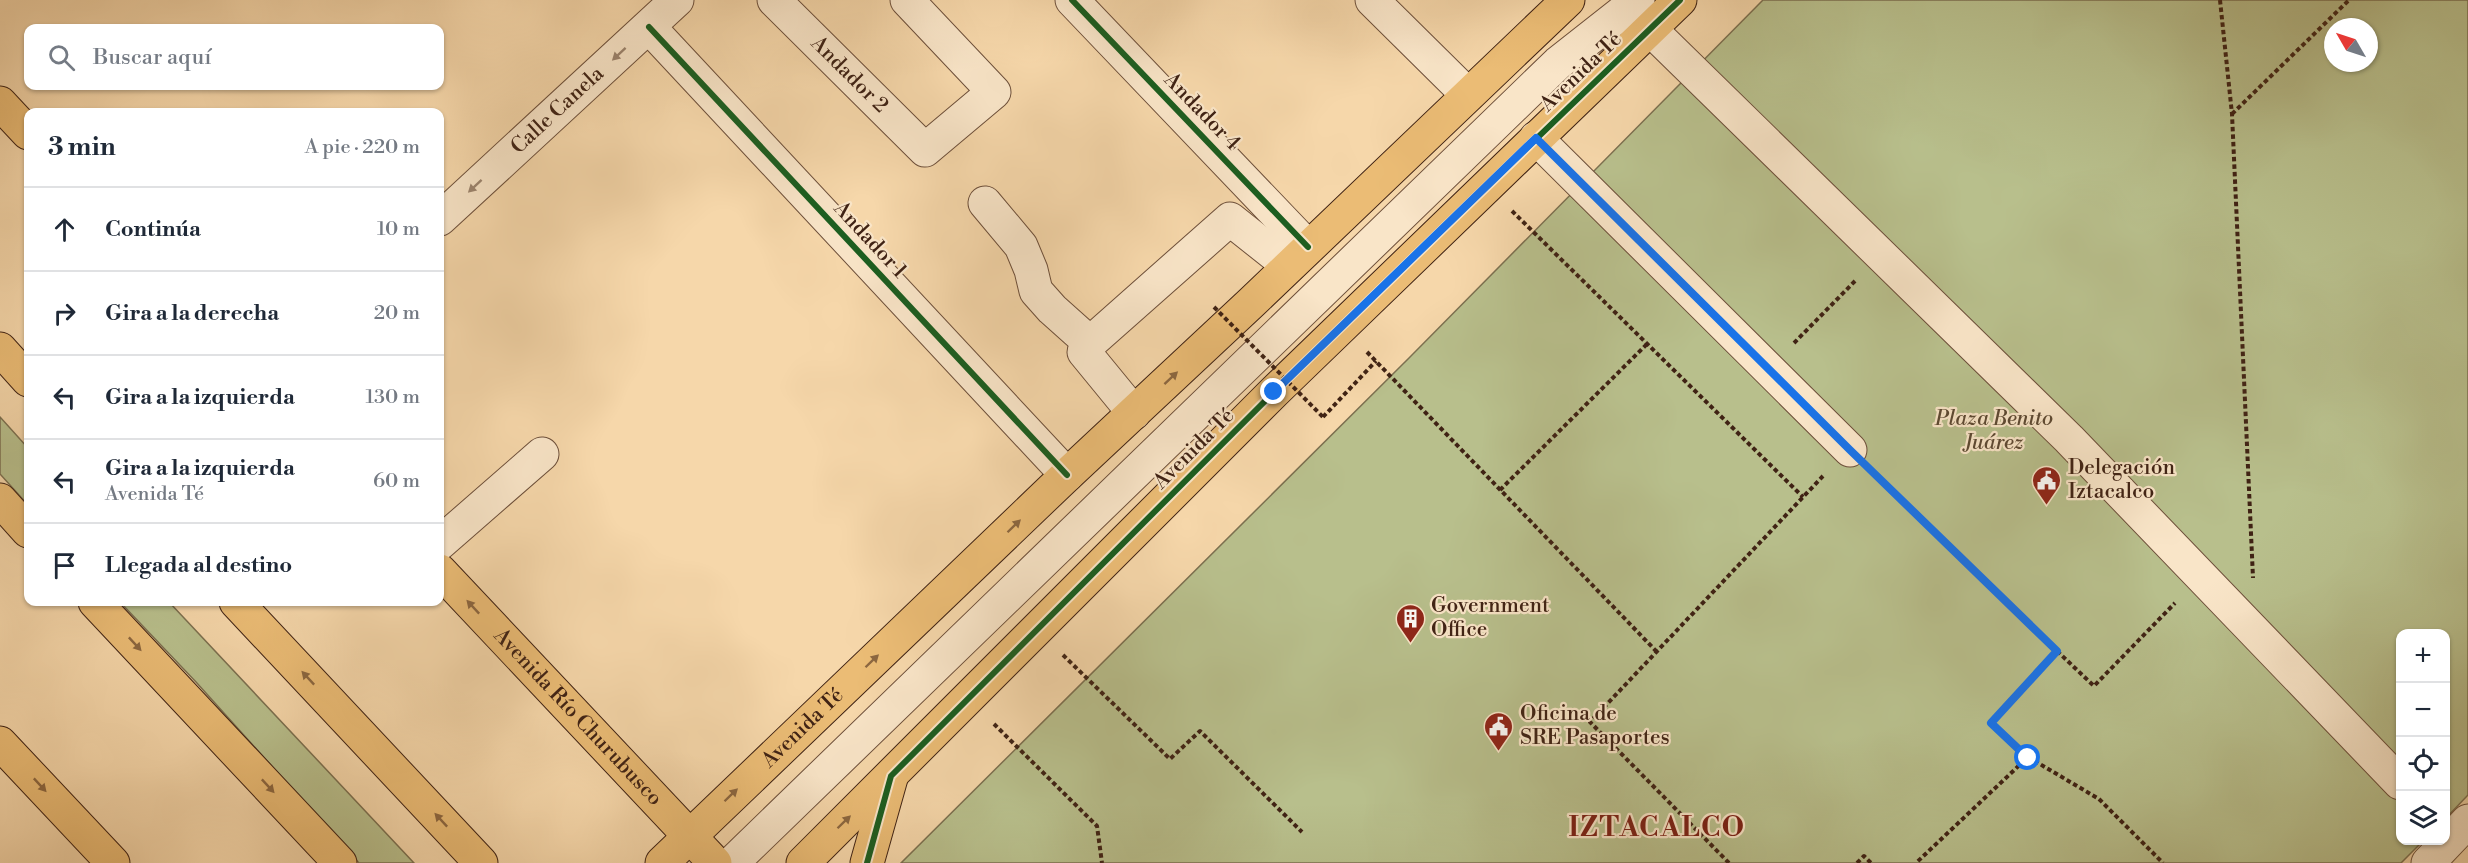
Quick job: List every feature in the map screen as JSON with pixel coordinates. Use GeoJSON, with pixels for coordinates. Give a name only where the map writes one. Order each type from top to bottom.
{"type":"FeatureCollection","features":[{"type":"Feature","properties":{"kind":"main road","name":"Avenida Té"},"geometry":{"type":"LineString","coordinates":[[662,863],[1568,0]]}},
{"type":"Feature","properties":{"kind":"main road","name":"Avenida Té"},"geometry":{"type":"LineString","coordinates":[[803,863],[1274,392],[1536,138],[1644,15],[1680,0]]}},
{"type":"Feature","properties":{"kind":"main road"},"geometry":{"type":"LineString","coordinates":[[0,103],[24,129]]}},
{"type":"Feature","properties":{"kind":"main road"},"geometry":{"type":"LineString","coordinates":[[0,349],[24,376]]}},
{"type":"Feature","properties":{"kind":"main road"},"geometry":{"type":"LineString","coordinates":[[0,500],[24,527]]}},
{"type":"Feature","properties":{"kind":"main road","name":"Avenida Río Churubusco"},"geometry":{"type":"LineString","coordinates":[[444,575],[715,863]]}},
{"type":"Feature","properties":{"kind":"main road"},"geometry":{"type":"LineString","coordinates":[[99,606],[340,863]]}},
{"type":"Feature","properties":{"kind":"main road"},"geometry":{"type":"LineString","coordinates":[[240,606],[481,863]]}},
{"type":"Feature","properties":{"kind":"main road"},"geometry":{"type":"LineString","coordinates":[[0,743],[113,863]]}},
{"type":"Feature","properties":{"kind":"main road"},"geometry":{"type":"LineString","coordinates":[[867,863],[891,776]]}},
{"type":"Feature","properties":{"kind":"street","name":"Calle Canela"},"geometry":{"type":"LineString","coordinates":[[444,215],[677,0]]}},
{"type":"Feature","properties":{"kind":"street","name":"Andador 2"},"geometry":{"type":"LineString","coordinates":[[774,0],[925,150],[994,92],[907,0]]}},
{"type":"Feature","properties":{"kind":"street","name":"Andador 4"},"geometry":{"type":"LineString","coordinates":[[1072,0],[1298,256]]}},
{"type":"Feature","properties":{"kind":"street"},"geometry":{"type":"LineString","coordinates":[[1372,0],[1468,95]]}},
{"type":"Feature","properties":{"kind":"street"},"geometry":{"type":"LineString","coordinates":[[732,863],[1558,63],[1610,0]]}},
{"type":"Feature","properties":{"kind":"street"},"geometry":{"type":"LineString","coordinates":[[1558,63],[1644,15],[1880,255],[2069,439],[2396,779]]}},
{"type":"Feature","properties":{"kind":"street","name":"Andador 1"},"geometry":{"type":"LineString","coordinates":[[649,27],[1067,475]]}},
{"type":"Feature","properties":{"kind":"street"},"geometry":{"type":"LineString","coordinates":[[1536,138],[1850,450]]}},
{"type":"Feature","properties":{"kind":"street"},"geometry":{"type":"LineString","coordinates":[[985,204],[1021,246],[1036,291],[1090,344]]}},
{"type":"Feature","properties":{"kind":"street"},"geometry":{"type":"LineString","coordinates":[[1134,413],[1084,351],[1090,344],[1230,219],[1298,256]]}},
{"type":"Feature","properties":{"kind":"street"},"geometry":{"type":"LineString","coordinates":[[444,540],[542,454]]}},
{"type":"Feature","properties":{"kind":"street"},"geometry":{"type":"LineString","coordinates":[[2428,863],[2455,829]]}},
{"type":"Feature","properties":{"kind":"path"},"geometry":{"type":"LineString","coordinates":[[2220,0],[2232,114],[2256,633]]}},
{"type":"Feature","properties":{"kind":"path"},"geometry":{"type":"LineString","coordinates":[[2232,114],[2349,0]]}},
{"type":"Feature","properties":{"kind":"path"},"geometry":{"type":"LineString","coordinates":[[1486,185],[1803,497]]}},
{"type":"Feature","properties":{"kind":"path"},"geometry":{"type":"LineString","coordinates":[[1768,369],[1880,255]]}},
{"type":"Feature","properties":{"kind":"path"},"geometry":{"type":"LineString","coordinates":[[1214,307],[1323,417],[1376,361],[1657,652]]}},
{"type":"Feature","properties":{"kind":"path"},"geometry":{"type":"LineString","coordinates":[[1500,490],[1647,344]]}},
{"type":"Feature","properties":{"kind":"path"},"geometry":{"type":"LineString","coordinates":[[1729,863],[1590,722],[1850,450],[2094,686],[2202,576]]}},
{"type":"Feature","properties":{"kind":"path"},"geometry":{"type":"LineString","coordinates":[[1037,630],[1170,759],[1200,731],[1302,832]]}},
{"type":"Feature","properties":{"kind":"path"},"geometry":{"type":"LineString","coordinates":[[2057,651],[1991,723],[2028,758],[2099,799],[2163,863]]}},
{"type":"Feature","properties":{"kind":"path"},"geometry":{"type":"LineString","coordinates":[[968,698],[1097,826],[1102,863]]}},
{"type":"Feature","properties":{"kind":"path"},"geometry":{"type":"LineString","coordinates":[[1916,863],[2028,758]]}},
{"type":"Feature","properties":{"kind":"path"},"geometry":{"type":"LineString","coordinates":[[1857,863],[1864,856],[1872,863]]}},
{"type":"Feature","properties":{"kind":"green space","name":"Plaza Benito Juárez"},"geometry":{"type":"Polygon","coordinates":[[[1763,0],[2468,0],[2468,795],[2450,814],[2450,629],[2396,629],[2396,845],[2419,845],[2401,863],[901,863],[1409,358],[1763,0]]]}},
{"type":"Feature","properties":{"kind":"green space"},"geometry":{"type":"Polygon","coordinates":[[[0,417],[24,444],[24,501],[0,474],[0,417]]]}},
{"type":"Feature","properties":{"kind":"green space"},"geometry":{"type":"Polygon","coordinates":[[[124,606],[173,606],[414,863],[359,863],[196,682],[124,606]]]}},
{"type":"Feature","properties":{"kind":"cycle path"},"geometry":{"type":"LineString","coordinates":[[1072,0],[1308,247]]}},
{"type":"Feature","properties":{"kind":"cycle path"},"geometry":{"type":"LineString","coordinates":[[867,863],[891,776],[1274,392],[1680,0]]}},
{"type":"Feature","properties":{"kind":"cycle path"},"geometry":{"type":"LineString","coordinates":[[649,27],[1067,475]]}},
{"type":"Feature","properties":{"kind":"place","name":"Delegación Iztacalco"},"geometry":{"type":"Point","coordinates":[2047,506]}},
{"type":"Feature","properties":{"kind":"place","name":"Government Office"},"geometry":{"type":"Point","coordinates":[1410,644]}},
{"type":"Feature","properties":{"kind":"place","name":"Oficina de SRE Pasaportes"},"geometry":{"type":"Point","coordinates":[1499,752]}},
{"type":"Feature","properties":{"kind":"district","name":"IZTACALCO"},"geometry":{"type":"Point","coordinates":[1657,828]}},
{"type":"Feature","properties":{"kind":"route"},"geometry":{"type":"LineString","coordinates":[[1274,392],[1536,138],[1562,167],[2057,651],[1991,723],[2028,758]]}}]}
